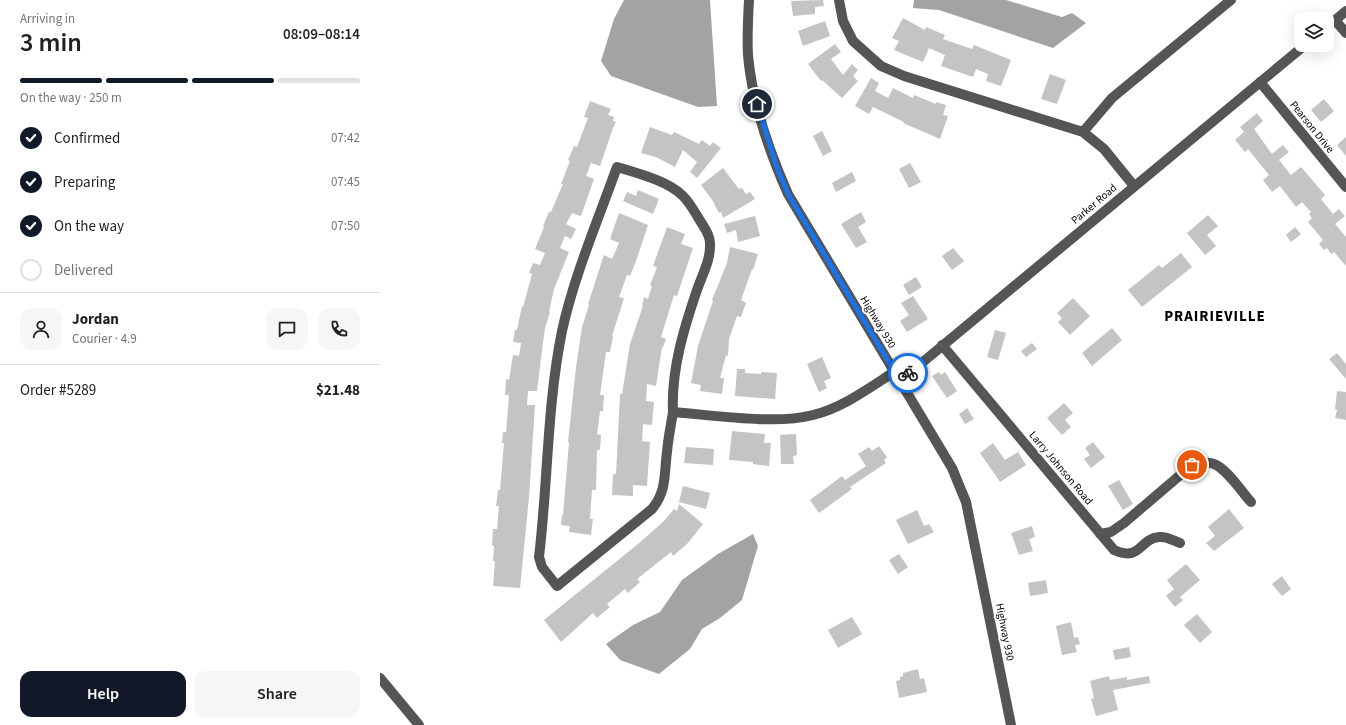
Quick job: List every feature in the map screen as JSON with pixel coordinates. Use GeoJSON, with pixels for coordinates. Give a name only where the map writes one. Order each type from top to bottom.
{"type":"FeatureCollection","features":[{"type":"Feature","properties":{"kind":"street","name":"Highway 930"},"geometry":{"type":"LineString","coordinates":[[749,0],[748,56],[754,90],[776,165],[788,194],[952,468],[967,506],[1011,725]]}},
{"type":"Feature","properties":{"kind":"street"},"geometry":{"type":"LineString","coordinates":[[839,0],[843,21],[853,41],[881,66],[904,76],[1083,132],[1104,149],[1134,186]]}},
{"type":"Feature","properties":{"kind":"street"},"geometry":{"type":"LineString","coordinates":[[1083,132],[1112,98],[1231,0]]}},
{"type":"Feature","properties":{"kind":"street"},"geometry":{"type":"LineString","coordinates":[[1346,11],[1335,20],[1346,33]]}},
{"type":"Feature","properties":{"kind":"street","name":"Parker Road"},"geometry":{"type":"LineString","coordinates":[[900,381],[1296,52]]}},
{"type":"Feature","properties":{"kind":"street","name":"Pearson Drive"},"geometry":{"type":"LineString","coordinates":[[1260,82],[1346,187]]}},
{"type":"Feature","properties":{"kind":"street"},"geometry":{"type":"LineString","coordinates":[[617,167],[636,173],[676,190],[690,204],[704,227],[710,242],[709,258],[697,290],[678,354],[672,393],[673,412],[666,455],[664,484],[660,499],[652,509],[557,586],[542,568],[539,557],[554,384],[562,330],[581,266],[617,167]]}},
{"type":"Feature","properties":{"kind":"street","name":"Larry Johnson Road"},"geometry":{"type":"LineString","coordinates":[[942,345],[1114,550],[1124,554],[1137,551],[1152,539],[1158,537],[1165,537],[1180,543]]}},
{"type":"Feature","properties":{"kind":"street"},"geometry":{"type":"LineString","coordinates":[[673,412],[781,419],[813,415],[845,402],[894,372]]}},
{"type":"Feature","properties":{"kind":"street"},"geometry":{"type":"LineString","coordinates":[[1100,534],[1111,532],[1124,523],[1192,465],[1202,462],[1213,463],[1224,470],[1251,502]]}},
{"type":"Feature","properties":{"kind":"street"},"geometry":{"type":"LineString","coordinates":[[380,678],[419,725]]}},
{"type":"Feature","properties":{"kind":"shaded area"},"geometry":{"type":"Polygon","coordinates":[[[624,0],[710,0],[717,106],[698,107],[611,76],[601,61],[614,19],[624,0]]]}},
{"type":"Feature","properties":{"kind":"shaded area"},"geometry":{"type":"Polygon","coordinates":[[[914,0],[1006,0],[1062,17],[1072,13],[1086,23],[1053,48],[939,10],[913,8],[914,0]]]}},
{"type":"Feature","properties":{"kind":"shaded area"},"geometry":{"type":"Polygon","coordinates":[[[753,534],[758,546],[742,600],[720,618],[702,629],[690,649],[659,674],[620,660],[606,644],[633,625],[660,612],[682,580],[718,554],[753,534]]]}},
{"type":"Feature","properties":{"kind":"building"},"geometry":{"type":"Polygon","coordinates":[[[823,0],[824,6],[815,7],[815,14],[793,16],[791,1],[823,0]]]}},
{"type":"Feature","properties":{"kind":"building"},"geometry":{"type":"Polygon","coordinates":[[[903,18],[925,30],[926,27],[945,35],[943,39],[972,49],[974,45],[1011,60],[1001,86],[986,81],[988,74],[976,69],[973,77],[941,66],[945,55],[929,48],[923,62],[894,50],[899,41],[892,38],[903,18]]]}},
{"type":"Feature","properties":{"kind":"building"},"geometry":{"type":"Polygon","coordinates":[[[825,21],[830,36],[803,46],[798,31],[825,21]]]}},
{"type":"Feature","properties":{"kind":"building"},"geometry":{"type":"Polygon","coordinates":[[[835,44],[841,52],[831,59],[843,75],[852,64],[858,70],[853,76],[858,81],[842,98],[822,80],[821,81],[808,64],[835,44]]]}},
{"type":"Feature","properties":{"kind":"building"},"geometry":{"type":"Polygon","coordinates":[[[1050,74],[1066,80],[1057,104],[1041,99],[1050,74]]]}},
{"type":"Feature","properties":{"kind":"building"},"geometry":{"type":"Polygon","coordinates":[[[871,78],[879,83],[875,91],[888,98],[893,88],[913,98],[914,95],[936,104],[936,102],[946,105],[943,115],[948,116],[940,139],[903,123],[904,122],[873,107],[869,114],[855,106],[871,78]]]}},
{"type":"Feature","properties":{"kind":"building"},"geometry":{"type":"Polygon","coordinates":[[[1324,99],[1334,111],[1321,122],[1311,110],[1324,99]]]}},
{"type":"Feature","properties":{"kind":"building"},"geometry":{"type":"Polygon","coordinates":[[[590,101],[611,109],[608,115],[614,117],[613,121],[616,122],[600,166],[591,163],[586,176],[594,179],[581,216],[572,213],[566,224],[576,229],[571,239],[565,236],[560,248],[569,252],[554,289],[550,312],[545,328],[537,391],[528,391],[527,405],[535,405],[529,497],[520,588],[493,586],[495,561],[493,561],[494,546],[492,545],[493,529],[497,529],[499,506],[496,506],[498,490],[500,490],[504,443],[502,443],[503,432],[506,432],[509,395],[505,395],[506,379],[509,380],[513,355],[519,356],[521,343],[513,342],[515,330],[517,330],[522,306],[523,307],[532,274],[529,273],[533,263],[540,265],[545,253],[535,249],[549,212],[551,212],[563,184],[561,184],[570,161],[568,160],[574,146],[577,147],[588,118],[584,117],[590,101]]]}},
{"type":"Feature","properties":{"kind":"building"},"geometry":{"type":"Polygon","coordinates":[[[1257,113],[1263,121],[1254,129],[1272,154],[1283,145],[1289,152],[1279,160],[1291,175],[1301,167],[1325,195],[1321,199],[1333,214],[1339,209],[1345,216],[1335,224],[1346,237],[1346,266],[1334,252],[1331,254],[1327,248],[1324,250],[1319,244],[1323,240],[1308,222],[1312,218],[1309,214],[1311,212],[1302,202],[1296,207],[1280,186],[1272,192],[1263,180],[1269,175],[1248,149],[1245,152],[1235,140],[1244,132],[1240,127],[1257,113]]]}},
{"type":"Feature","properties":{"kind":"building"},"geometry":{"type":"Polygon","coordinates":[[[650,127],[672,135],[674,132],[699,144],[702,140],[710,146],[713,142],[721,148],[697,178],[690,172],[697,162],[683,150],[675,167],[656,157],[641,153],[650,127]]]}},
{"type":"Feature","properties":{"kind":"building"},"geometry":{"type":"Polygon","coordinates":[[[822,131],[832,151],[823,156],[813,136],[822,131]]]}},
{"type":"Feature","properties":{"kind":"building"},"geometry":{"type":"Polygon","coordinates":[[[1346,137],[1346,156],[1337,145],[1346,137]]]}},
{"type":"Feature","properties":{"kind":"building"},"geometry":{"type":"Polygon","coordinates":[[[910,163],[921,182],[909,188],[899,169],[910,163]]]}},
{"type":"Feature","properties":{"kind":"building"},"geometry":{"type":"Polygon","coordinates":[[[723,168],[739,189],[742,188],[746,194],[750,192],[755,199],[723,218],[721,212],[719,213],[715,204],[701,185],[723,168]]]}},
{"type":"Feature","properties":{"kind":"building"},"geometry":{"type":"Polygon","coordinates":[[[852,172],[856,181],[836,192],[832,183],[852,172]]]}},
{"type":"Feature","properties":{"kind":"building"},"geometry":{"type":"Polygon","coordinates":[[[638,190],[659,199],[653,214],[623,201],[627,192],[636,196],[638,190]]]}},
{"type":"Feature","properties":{"kind":"building"},"geometry":{"type":"Polygon","coordinates":[[[861,212],[866,222],[858,227],[867,242],[856,248],[841,224],[861,212]]]}},
{"type":"Feature","properties":{"kind":"building"},"geometry":{"type":"Polygon","coordinates":[[[619,213],[648,225],[630,276],[627,275],[619,297],[624,298],[612,336],[610,352],[606,352],[600,395],[604,395],[603,411],[600,411],[597,434],[601,435],[600,450],[597,450],[596,490],[592,490],[590,519],[593,519],[591,535],[569,532],[570,526],[561,525],[568,442],[582,327],[604,255],[612,259],[619,243],[610,239],[619,213]]]}},
{"type":"Feature","properties":{"kind":"building"},"geometry":{"type":"Polygon","coordinates":[[[1208,215],[1218,226],[1207,235],[1216,246],[1205,255],[1187,233],[1208,215]]]}},
{"type":"Feature","properties":{"kind":"building"},"geometry":{"type":"Polygon","coordinates":[[[755,216],[760,236],[738,242],[736,230],[727,233],[724,224],[755,216]]]}},
{"type":"Feature","properties":{"kind":"building"},"geometry":{"type":"Polygon","coordinates":[[[667,227],[685,234],[681,244],[693,248],[677,296],[674,295],[661,337],[666,339],[662,347],[656,386],[647,384],[646,401],[654,402],[652,425],[643,424],[642,441],[650,442],[647,486],[633,485],[633,496],[612,495],[613,474],[616,474],[620,394],[622,394],[630,344],[643,306],[644,297],[648,299],[652,286],[650,285],[657,267],[653,266],[667,227]]]}},
{"type":"Feature","properties":{"kind":"building"},"geometry":{"type":"Polygon","coordinates":[[[1295,227],[1301,234],[1291,242],[1286,235],[1295,227]]]}},
{"type":"Feature","properties":{"kind":"building"},"geometry":{"type":"Polygon","coordinates":[[[730,247],[758,254],[741,300],[746,303],[741,317],[737,316],[729,339],[728,356],[726,355],[720,378],[724,378],[722,394],[700,391],[701,385],[691,383],[698,346],[713,301],[712,300],[727,263],[730,247]]]}},
{"type":"Feature","properties":{"kind":"building"},"geometry":{"type":"Polygon","coordinates":[[[953,248],[964,261],[952,270],[942,256],[953,248]]]}},
{"type":"Feature","properties":{"kind":"building"},"geometry":{"type":"Polygon","coordinates":[[[1181,253],[1192,267],[1142,307],[1128,290],[1159,265],[1162,268],[1181,253]]]}},
{"type":"Feature","properties":{"kind":"building"},"geometry":{"type":"Polygon","coordinates":[[[916,277],[922,287],[909,295],[903,285],[916,277]]]}},
{"type":"Feature","properties":{"kind":"building"},"geometry":{"type":"Polygon","coordinates":[[[913,296],[928,319],[907,332],[900,321],[909,315],[901,303],[913,296]]]}},
{"type":"Feature","properties":{"kind":"building"},"geometry":{"type":"Polygon","coordinates":[[[1073,298],[1090,316],[1070,335],[1058,322],[1062,318],[1057,313],[1073,298]]]}},
{"type":"Feature","properties":{"kind":"building"},"geometry":{"type":"Polygon","coordinates":[[[1112,328],[1122,340],[1092,366],[1082,353],[1112,328]]]}},
{"type":"Feature","properties":{"kind":"building"},"geometry":{"type":"Polygon","coordinates":[[[995,330],[1006,333],[998,360],[987,357],[995,330]]]}},
{"type":"Feature","properties":{"kind":"building"},"geometry":{"type":"Polygon","coordinates":[[[1032,343],[1037,349],[1026,357],[1021,351],[1032,343]]]}},
{"type":"Feature","properties":{"kind":"building"},"geometry":{"type":"Polygon","coordinates":[[[1337,353],[1346,364],[1346,379],[1329,359],[1337,353]]]}},
{"type":"Feature","properties":{"kind":"building"},"geometry":{"type":"Polygon","coordinates":[[[822,357],[831,378],[824,381],[827,388],[819,392],[807,364],[822,357]]]}},
{"type":"Feature","properties":{"kind":"building"},"geometry":{"type":"Polygon","coordinates":[[[737,369],[745,369],[745,373],[777,373],[775,399],[735,396],[737,369]]]}},
{"type":"Feature","properties":{"kind":"building"},"geometry":{"type":"Polygon","coordinates":[[[939,372],[941,375],[945,372],[957,391],[947,398],[932,376],[939,372]]]}},
{"type":"Feature","properties":{"kind":"building"},"geometry":{"type":"Polygon","coordinates":[[[1337,391],[1346,392],[1346,420],[1335,418],[1337,410],[1335,409],[1337,391]]]}},
{"type":"Feature","properties":{"kind":"building"},"geometry":{"type":"Polygon","coordinates":[[[1064,403],[1073,413],[1065,420],[1071,427],[1062,435],[1047,418],[1064,403]]]}},
{"type":"Feature","properties":{"kind":"building"},"geometry":{"type":"Polygon","coordinates":[[[967,408],[974,419],[965,424],[959,414],[967,408]]]}},
{"type":"Feature","properties":{"kind":"building"},"geometry":{"type":"Polygon","coordinates":[[[732,431],[765,434],[764,443],[771,443],[769,466],[753,464],[753,462],[729,460],[732,431]]]}},
{"type":"Feature","properties":{"kind":"building"},"geometry":{"type":"Polygon","coordinates":[[[796,434],[797,455],[793,456],[794,464],[781,464],[780,435],[796,434]]]}},
{"type":"Feature","properties":{"kind":"building"},"geometry":{"type":"Polygon","coordinates":[[[1093,442],[1105,457],[1091,468],[1084,459],[1090,455],[1085,448],[1093,442]]]}},
{"type":"Feature","properties":{"kind":"building"},"geometry":{"type":"Polygon","coordinates":[[[993,443],[1005,460],[1018,452],[1026,465],[1000,482],[980,453],[993,443]]]}},
{"type":"Feature","properties":{"kind":"building"},"geometry":{"type":"Polygon","coordinates":[[[879,446],[887,457],[884,460],[886,463],[850,487],[852,489],[819,513],[810,500],[842,476],[845,480],[866,466],[858,454],[869,447],[872,451],[879,446]]]}},
{"type":"Feature","properties":{"kind":"building"},"geometry":{"type":"Polygon","coordinates":[[[686,447],[714,449],[713,465],[684,463],[686,447]]]}},
{"type":"Feature","properties":{"kind":"building"},"geometry":{"type":"Polygon","coordinates":[[[1119,480],[1133,504],[1123,510],[1108,486],[1119,480]]]}},
{"type":"Feature","properties":{"kind":"building"},"geometry":{"type":"Polygon","coordinates":[[[683,486],[710,493],[706,509],[679,502],[683,486]]]}},
{"type":"Feature","properties":{"kind":"building"},"geometry":{"type":"Polygon","coordinates":[[[679,504],[703,524],[687,544],[673,556],[671,552],[637,579],[640,582],[628,593],[625,589],[607,604],[610,607],[597,618],[593,613],[561,642],[544,620],[638,544],[664,521],[674,509],[677,511],[679,504]]]}},
{"type":"Feature","properties":{"kind":"building"},"geometry":{"type":"Polygon","coordinates":[[[1229,509],[1244,528],[1214,551],[1206,543],[1215,536],[1208,527],[1229,509]]]}},
{"type":"Feature","properties":{"kind":"building"},"geometry":{"type":"Polygon","coordinates":[[[917,510],[924,526],[929,524],[934,532],[908,544],[896,520],[917,510]]]}},
{"type":"Feature","properties":{"kind":"building"},"geometry":{"type":"Polygon","coordinates":[[[1032,526],[1035,537],[1029,539],[1033,551],[1019,555],[1011,533],[1032,526]]]}},
{"type":"Feature","properties":{"kind":"building"},"geometry":{"type":"Polygon","coordinates":[[[899,554],[908,567],[898,574],[889,560],[899,554]]]}},
{"type":"Feature","properties":{"kind":"building"},"geometry":{"type":"Polygon","coordinates":[[[1186,564],[1200,580],[1180,597],[1183,600],[1175,607],[1166,596],[1174,589],[1167,580],[1186,564]]]}},
{"type":"Feature","properties":{"kind":"building"},"geometry":{"type":"Polygon","coordinates":[[[1282,576],[1291,589],[1282,596],[1272,584],[1282,576]]]}},
{"type":"Feature","properties":{"kind":"building"},"geometry":{"type":"Polygon","coordinates":[[[1046,580],[1048,593],[1030,596],[1028,583],[1046,580]]]}},
{"type":"Feature","properties":{"kind":"building"},"geometry":{"type":"Polygon","coordinates":[[[1197,614],[1212,632],[1200,643],[1184,625],[1197,614]]]}},
{"type":"Feature","properties":{"kind":"building"},"geometry":{"type":"Polygon","coordinates":[[[852,617],[862,634],[838,648],[828,630],[852,617]]]}},
{"type":"Feature","properties":{"kind":"building"},"geometry":{"type":"Polygon","coordinates":[[[1071,622],[1074,638],[1078,637],[1080,644],[1075,645],[1077,652],[1062,655],[1056,626],[1071,622]]]}},
{"type":"Feature","properties":{"kind":"building"},"geometry":{"type":"Polygon","coordinates":[[[1129,647],[1131,657],[1115,660],[1113,650],[1129,647]]]}},
{"type":"Feature","properties":{"kind":"building"},"geometry":{"type":"Polygon","coordinates":[[[918,669],[920,679],[924,678],[927,692],[899,698],[896,681],[900,680],[903,673],[918,669]]]}},
{"type":"Feature","properties":{"kind":"building"},"geometry":{"type":"Polygon","coordinates":[[[1109,676],[1110,680],[1127,677],[1127,680],[1149,676],[1150,683],[1113,690],[1118,710],[1096,716],[1091,699],[1094,698],[1090,681],[1109,676]]]}},
{"type":"Feature","properties":{"kind":"way so far"},"geometry":{"type":"LineString","coordinates":[[908,373],[942,345],[1100,534],[1111,532],[1124,523],[1192,465]]}},
{"type":"Feature","properties":{"kind":"district","name":"PRAIRIEVILLE"},"geometry":{"type":"Point","coordinates":[1215,316]}},
{"type":"Feature","properties":{"kind":"route"},"geometry":{"type":"LineString","coordinates":[[757,104],[776,165],[788,194],[900,381],[908,373]]}}]}
